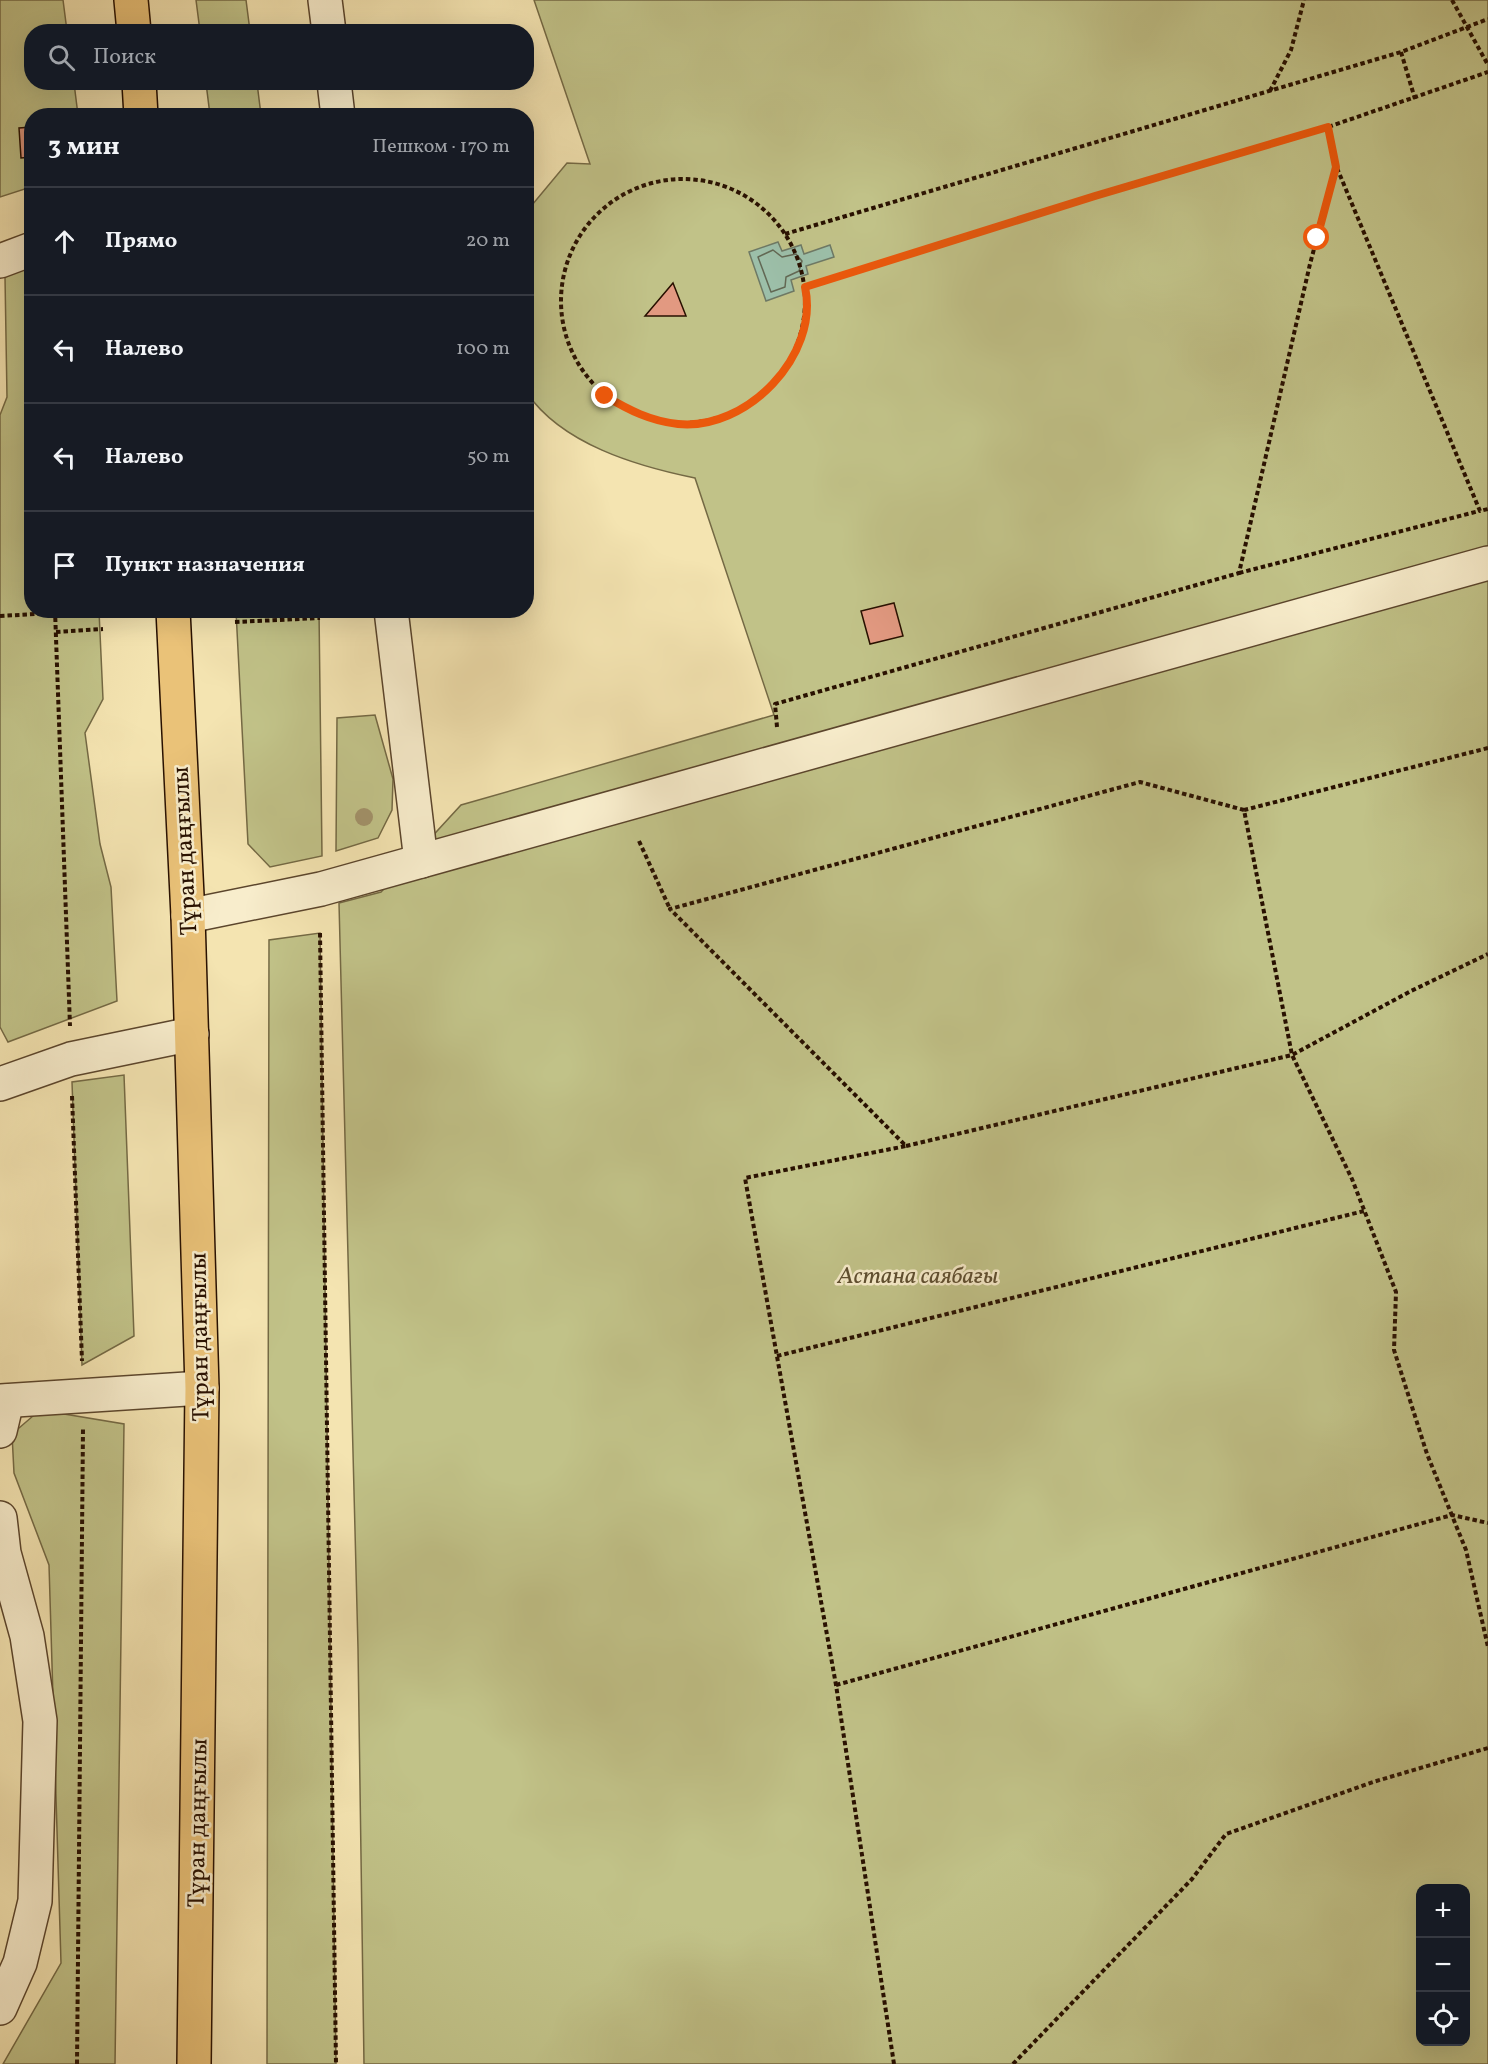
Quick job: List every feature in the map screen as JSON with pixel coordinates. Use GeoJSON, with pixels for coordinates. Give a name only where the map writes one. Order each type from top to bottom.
{"type":"FeatureCollection","features":[{"type":"Feature","properties":{"kind":"main road"},"geometry":{"type":"LineString","coordinates":[[131,0],[133,24]]}},
{"type":"Feature","properties":{"kind":"main road"},"geometry":{"type":"LineString","coordinates":[[139,90],[141,108]]}},
{"type":"Feature","properties":{"kind":"main road","name":"Тұран даңғылы"},"geometry":{"type":"LineString","coordinates":[[173,618],[188,916],[202,1388],[194,2064]]}},
{"type":"Feature","properties":{"kind":"street"},"geometry":{"type":"LineString","coordinates":[[326,0],[328,24]]}},
{"type":"Feature","properties":{"kind":"street"},"geometry":{"type":"LineString","coordinates":[[335,90],[337,108]]}},
{"type":"Feature","properties":{"kind":"street"},"geometry":{"type":"LineString","coordinates":[[0,261],[24,252]]}},
{"type":"Feature","properties":{"kind":"street"},"geometry":{"type":"LineString","coordinates":[[188,916],[321,889],[1488,564]]}},
{"type":"Feature","properties":{"kind":"street"},"geometry":{"type":"LineString","coordinates":[[392,618],[421,861]]}},
{"type":"Feature","properties":{"kind":"street"},"geometry":{"type":"LineString","coordinates":[[0,1084],[71,1059],[192,1034]]}},
{"type":"Feature","properties":{"kind":"street"},"geometry":{"type":"LineString","coordinates":[[2,1411],[83,1397],[202,1388]]}},
{"type":"Feature","properties":{"kind":"street"},"geometry":{"type":"LineString","coordinates":[[0,1518],[4,1553],[27,1636],[40,1721],[35,1900],[20,1963],[0,2008]]}},
{"type":"Feature","properties":{"kind":"path"},"geometry":{"type":"LineString","coordinates":[[1270,92],[1291,50],[1304,0]]}},
{"type":"Feature","properties":{"kind":"path"},"geometry":{"type":"LineString","coordinates":[[1452,0],[1488,64]]}},
{"type":"Feature","properties":{"kind":"path"},"geometry":{"type":"LineString","coordinates":[[785,234],[1401,52],[1488,19]]}},
{"type":"Feature","properties":{"kind":"path"},"geometry":{"type":"LineString","coordinates":[[1401,52],[1415,99]]}},
{"type":"Feature","properties":{"kind":"path"},"geometry":{"type":"LineString","coordinates":[[805,287],[1095,196],[1328,127],[1415,99],[1488,72]]}},
{"type":"Feature","properties":{"kind":"path"},"geometry":{"type":"LineString","coordinates":[[1328,127],[1336,167],[1480,511]]}},
{"type":"Feature","properties":{"kind":"path"},"geometry":{"type":"LineString","coordinates":[[1239,573],[1310,264],[1336,167]]}},
{"type":"Feature","properties":{"kind":"path"},"geometry":{"type":"LineString","coordinates":[[667,179],[708,180],[746,195],[778,221],[798,257],[805,287],[807,296],[802,336],[784,372],[756,400],[720,419],[680,424],[640,416],[605,396],[579,366],[563,329],[560,288],[571,249],[594,215],[627,191],[667,179]]}},
{"type":"Feature","properties":{"kind":"path"},"geometry":{"type":"LineString","coordinates":[[777,737],[775,704],[1239,573],[1488,509]]}},
{"type":"Feature","properties":{"kind":"path"},"geometry":{"type":"LineString","coordinates":[[0,616],[24,614]]}},
{"type":"Feature","properties":{"kind":"path"},"geometry":{"type":"LineString","coordinates":[[55,618],[83,1397],[77,2064]]}},
{"type":"Feature","properties":{"kind":"path"},"geometry":{"type":"LineString","coordinates":[[235,622],[320,618]]}},
{"type":"Feature","properties":{"kind":"path"},"geometry":{"type":"LineString","coordinates":[[56,632],[103,629]]}},
{"type":"Feature","properties":{"kind":"path"},"geometry":{"type":"LineString","coordinates":[[670,909],[1140,782],[1244,810],[1488,748]]}},
{"type":"Feature","properties":{"kind":"path"},"geometry":{"type":"LineString","coordinates":[[1244,810],[1293,1055],[1352,1179],[1396,1292],[1394,1350],[1427,1454],[1466,1550],[1488,1647]]}},
{"type":"Feature","properties":{"kind":"path"},"geometry":{"type":"LineString","coordinates":[[639,841],[670,909],[906,1146]]}},
{"type":"Feature","properties":{"kind":"path"},"geometry":{"type":"LineString","coordinates":[[320,933],[336,2064]]}},
{"type":"Feature","properties":{"kind":"path"},"geometry":{"type":"LineString","coordinates":[[894,2064],[836,1685],[745,1178],[906,1146],[1293,1055],[1412,991],[1488,954]]}},
{"type":"Feature","properties":{"kind":"path"},"geometry":{"type":"LineString","coordinates":[[777,1356],[1364,1211]]}},
{"type":"Feature","properties":{"kind":"path"},"geometry":{"type":"LineString","coordinates":[[836,1685],[1452,1515],[1488,1523]]}},
{"type":"Feature","properties":{"kind":"path"},"geometry":{"type":"LineString","coordinates":[[1012,2064],[1192,1879],[1226,1834],[1373,1782],[1488,1748]]}},
{"type":"Feature","properties":{"kind":"green space"},"geometry":{"type":"Polygon","coordinates":[[[0,0],[63,0],[66,24],[24,24],[24,90],[75,90],[77,108],[24,108],[24,189],[0,197],[0,0]]]}},
{"type":"Feature","properties":{"kind":"green space"},"geometry":{"type":"Polygon","coordinates":[[[196,0],[246,0],[249,24],[199,24],[196,0]]]}},
{"type":"Feature","properties":{"kind":"green space","name":"Астана саябағы"},"geometry":{"type":"Polygon","coordinates":[[[534,0],[1488,0],[1488,2064],[364,2064],[358,1648],[339,903],[381,892],[461,805],[774,715],[695,478],[649,467],[602,450],[560,426],[534,401],[534,203],[567,163],[590,164],[534,0]]]}},
{"type":"Feature","properties":{"kind":"green space"},"geometry":{"type":"Polygon","coordinates":[[[207,90],[258,90],[260,108],[209,108],[207,90]]]}},
{"type":"Feature","properties":{"kind":"green space"},"geometry":{"type":"Polygon","coordinates":[[[24,268],[24,618],[99,618],[103,699],[85,733],[100,844],[111,887],[117,1001],[8,1042],[0,1027],[0,415],[7,397],[5,277],[24,268]]]}},
{"type":"Feature","properties":{"kind":"green space"},"geometry":{"type":"Polygon","coordinates":[[[236,618],[319,618],[322,856],[270,867],[248,844],[236,618]]]}},
{"type":"Feature","properties":{"kind":"green space"},"geometry":{"type":"Polygon","coordinates":[[[375,715],[393,779],[392,810],[378,838],[336,851],[337,718],[375,715]]]}},
{"type":"Feature","properties":{"kind":"green space"},"geometry":{"type":"Polygon","coordinates":[[[320,933],[336,2064],[267,2064],[269,940],[320,933]]]}},
{"type":"Feature","properties":{"kind":"green space"},"geometry":{"type":"Polygon","coordinates":[[[124,1075],[134,1336],[82,1365],[72,1082],[124,1075]]]}},
{"type":"Feature","properties":{"kind":"green space"},"geometry":{"type":"Polygon","coordinates":[[[40,1410],[124,1424],[115,2064],[3,2064],[61,1963],[49,1565],[14,1473],[12,1434],[40,1410]]]}},
{"type":"Feature","properties":{"kind":"water"},"geometry":{"type":"Polygon","coordinates":[[[778,242],[782,251],[801,245],[804,254],[830,245],[834,257],[806,266],[808,274],[791,280],[794,291],[766,301],[749,252],[778,242]]]}},
{"type":"Feature","properties":{"kind":"building"},"geometry":{"type":"Polygon","coordinates":[[[19,128],[24,128],[24,158],[21,158],[19,128]]]}},
{"type":"Feature","properties":{"kind":"building"},"geometry":{"type":"Polygon","coordinates":[[[673,283],[686,316],[645,316],[673,283]]]}},
{"type":"Feature","properties":{"kind":"building"},"geometry":{"type":"Polygon","coordinates":[[[894,603],[903,636],[870,644],[861,611],[894,603]]]}},
{"type":"Feature","properties":{"kind":"route"},"geometry":{"type":"LineString","coordinates":[[605,396],[640,416],[680,424],[720,419],[756,400],[784,372],[802,336],[807,296],[805,287],[1095,196],[1328,127],[1336,167],[1317,238]]}}]}
